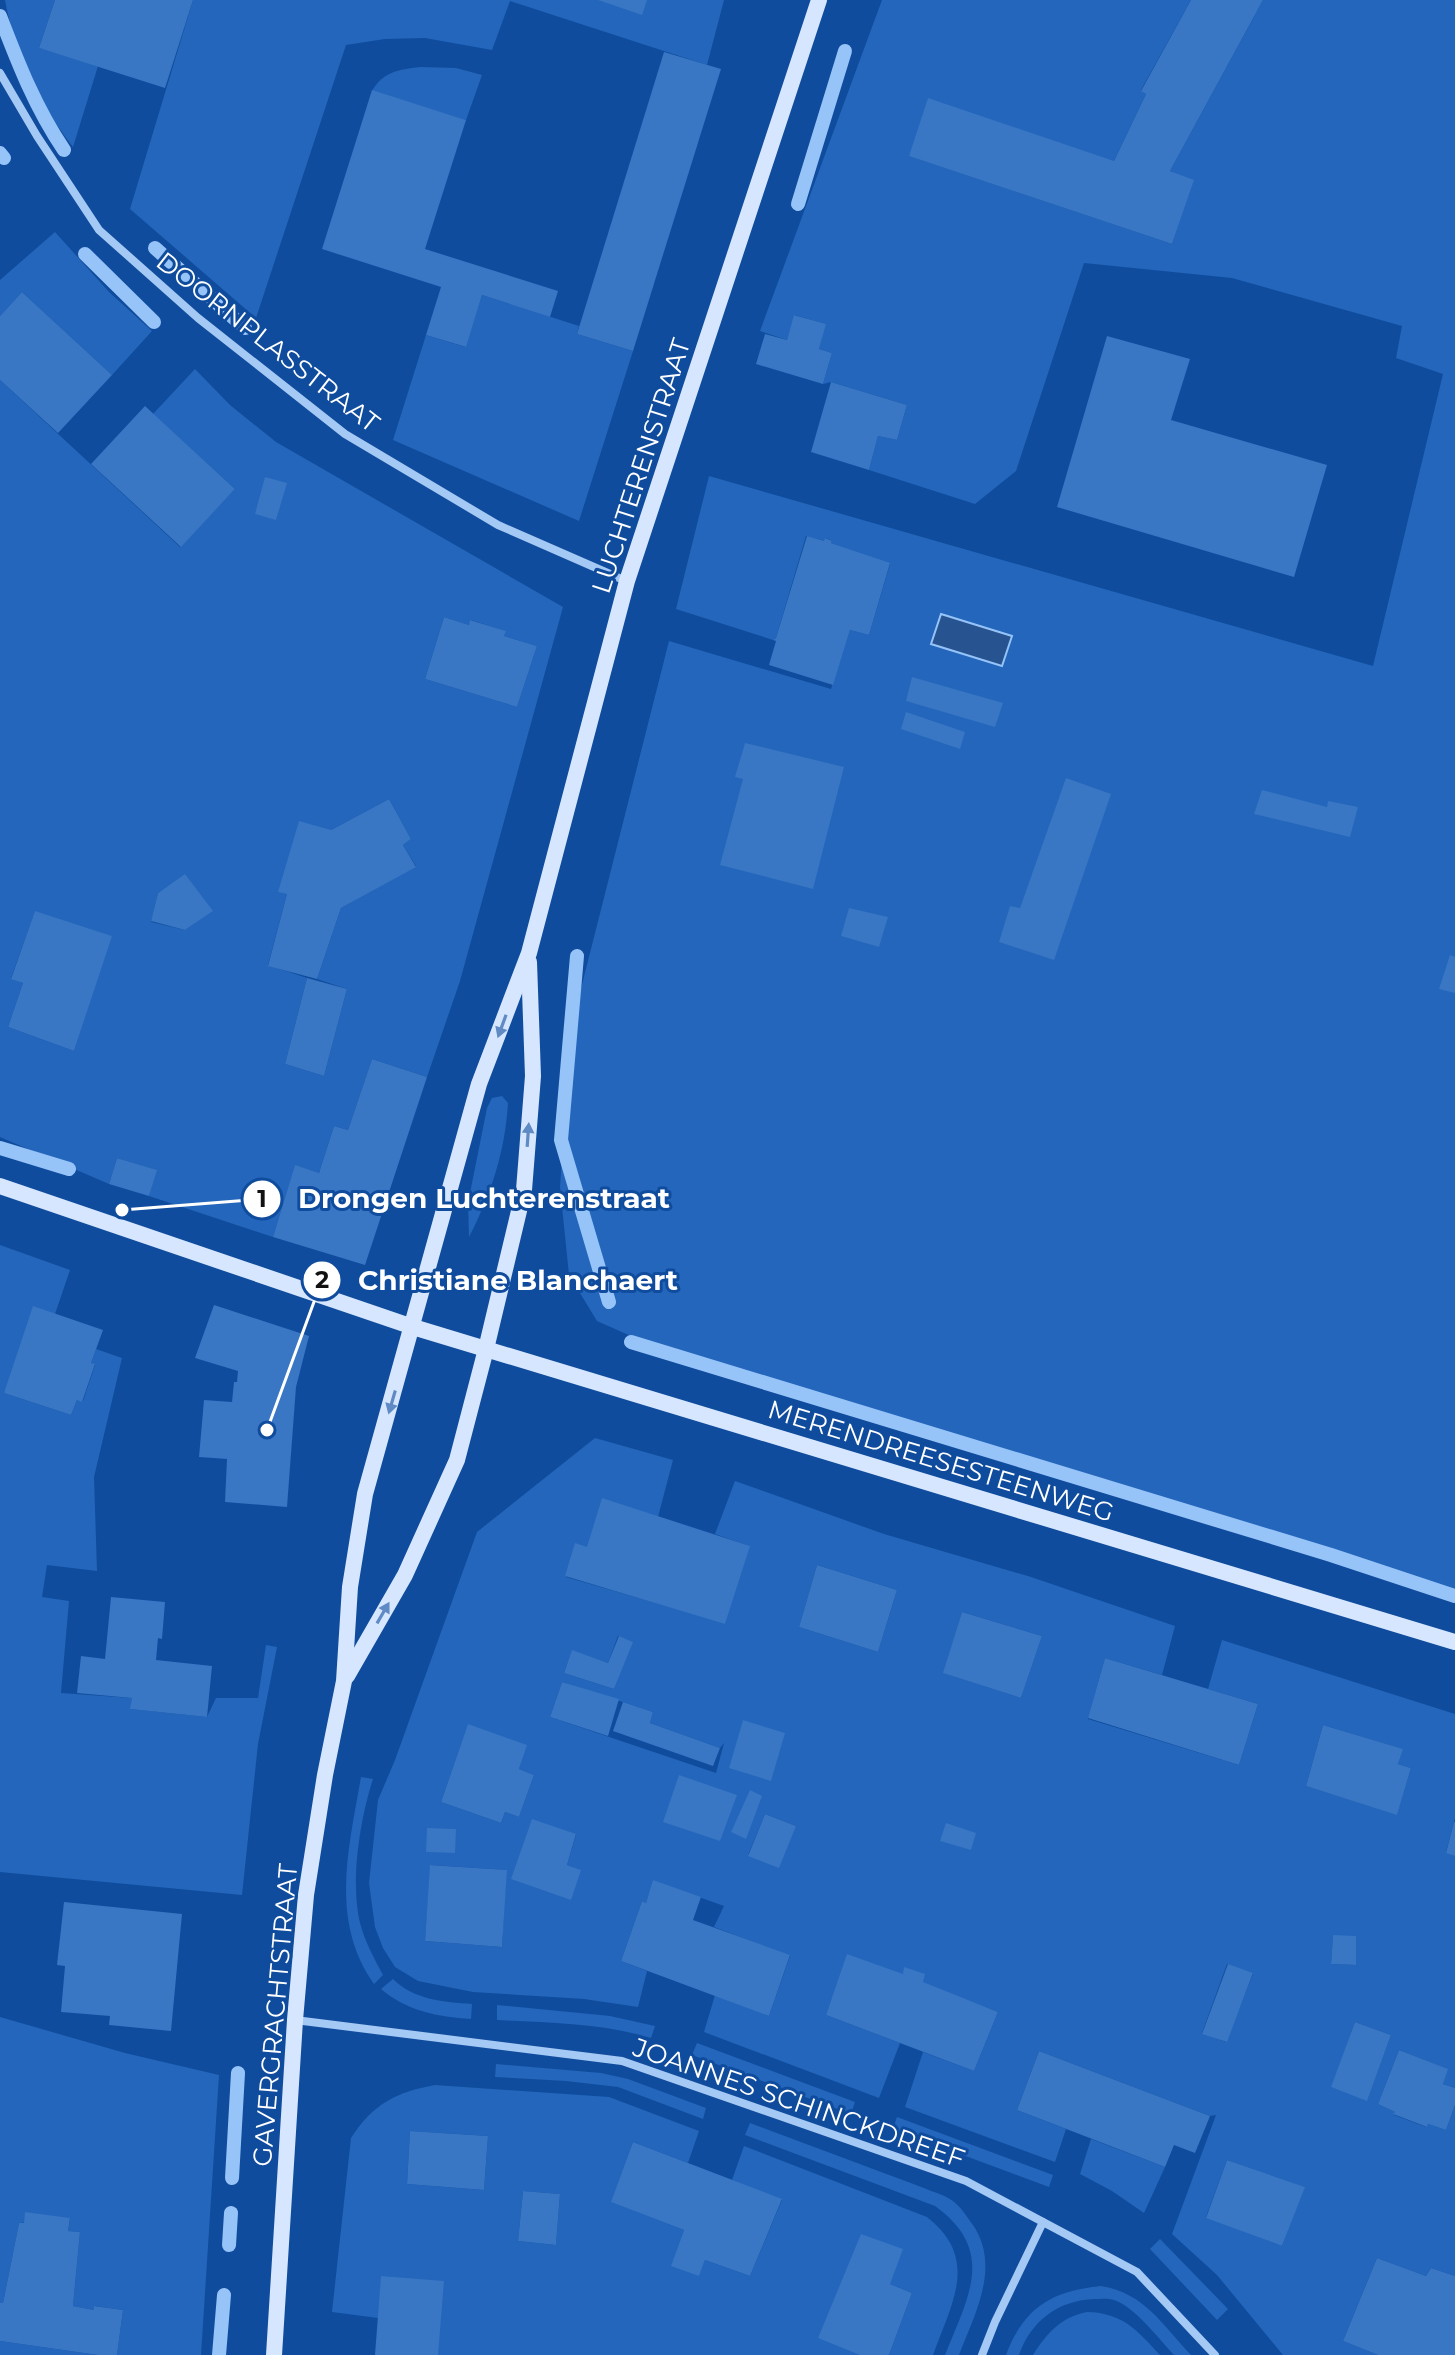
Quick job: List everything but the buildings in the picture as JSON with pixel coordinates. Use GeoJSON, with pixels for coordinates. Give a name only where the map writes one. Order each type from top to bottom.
{"type":"FeatureCollection","features":[{"type":"Feature","properties":{"kind":"street","name":"LUCHTERENSTRAAT"},"geometry":{"type":"LineString","coordinates":[[413,1327],[479,1084],[529,953],[627,581],[819,0]]}},
{"type":"Feature","properties":{"kind":"street","name":"DOORNPLASSTRAAT"},"geometry":{"type":"LineString","coordinates":[[0,73],[99,230],[198,318],[345,434],[498,525],[627,581]]}},
{"type":"Feature","properties":{"kind":"street","name":"LUCHTERENSTRAAT"},"geometry":{"type":"LineString","coordinates":[[486,1349],[524,1190],[533,1076],[529,953]]}},
{"type":"Feature","properties":{"kind":"street","name":"MERENDREESESTEENWEG"},"geometry":{"type":"LineString","coordinates":[[0,1186],[413,1327],[1455,1642]]}},
{"type":"Feature","properties":{"kind":"street","name":"GAVERGRACHTSTRAAT"},"geometry":{"type":"LineString","coordinates":[[274,2355],[306,1895],[344,1681],[350,1587],[365,1494],[413,1327]]}},
{"type":"Feature","properties":{"kind":"street","name":"GAVERGRACHTSTRAAT"},"geometry":{"type":"LineString","coordinates":[[344,1681],[405,1575],[457,1460],[486,1349]]}},
{"type":"Feature","properties":{"kind":"street","name":"JOANNES SCHINCKDREEF"},"geometry":{"type":"LineString","coordinates":[[295,2020],[622,2061],[966,2181],[1137,2272],[1215,2355]]}},
{"type":"Feature","properties":{"kind":"street"},"geometry":{"type":"LineString","coordinates":[[982,2355],[1043,2222]]}},
{"type":"Feature","properties":{"kind":"shaded area"},"geometry":{"type":"Polygon","coordinates":[[[5,0],[55,0],[39,48],[98,66],[73,147],[30,78],[15,40],[5,0]]]}},
{"type":"Feature","properties":{"kind":"shaded area"},"geometry":{"type":"Polygon","coordinates":[[[193,0],[724,0],[707,65],[510,1],[492,50],[425,38],[385,39],[346,45],[256,318],[130,209],[193,0]]]}},
{"type":"Feature","properties":{"kind":"shaded area"},"geometry":{"type":"Polygon","coordinates":[[[882,0],[1191,0],[1141,90],[1146,94],[1114,161],[910,156],[1172,244],[1193,181],[1170,171],[1263,0],[1455,0],[1455,1598],[658,1348],[597,1321],[569,1275],[560,1187],[571,1028],[669,641],[831,689],[850,630],[869,635],[890,564],[831,543],[826,538],[824,541],[806,536],[773,640],[676,609],[709,476],[1373,666],[1443,374],[1396,358],[1402,326],[1232,278],[1084,263],[1016,471],[975,504],[869,470],[878,436],[897,440],[907,405],[831,382],[823,384],[832,353],[819,349],[825,324],[795,315],[787,340],[760,331],[882,0]]]}},
{"type":"Feature","properties":{"kind":"shaded area"},"geometry":{"type":"Polygon","coordinates":[[[420,67],[456,68],[482,75],[466,120],[372,91],[387,75],[420,67]]]}},
{"type":"Feature","properties":{"kind":"shaded area"},"geometry":{"type":"Polygon","coordinates":[[[55,232],[109,292],[152,331],[112,375],[22,292],[0,316],[0,280],[55,232]]]}},
{"type":"Feature","properties":{"kind":"shaded area"},"geometry":{"type":"Polygon","coordinates":[[[482,295],[579,326],[577,334],[633,351],[579,521],[393,440],[426,335],[465,347],[482,295]]]}},
{"type":"Feature","properties":{"kind":"shaded area"},"geometry":{"type":"Polygon","coordinates":[[[195,369],[230,405],[276,442],[563,607],[460,981],[427,1077],[372,1059],[348,1130],[334,1126],[319,1173],[295,1166],[273,1237],[149,1196],[156,1170],[117,1158],[109,1184],[0,1137],[0,380],[180,547],[235,489],[153,414],[195,369]],[[286,484],[255,513],[276,519],[286,484]],[[444,617],[425,679],[517,707],[537,646],[504,636],[505,631],[471,620],[469,625],[444,617]],[[389,799],[331,830],[287,894],[268,965],[307,978],[285,1064],[324,1076],[347,989],[317,979],[341,908],[416,866],[403,845],[411,839],[389,799]],[[185,875],[158,893],[151,922],[185,930],[212,911],[185,875]],[[35,912],[11,978],[23,983],[8,1027],[74,1051],[111,936],[35,912]]]}},
{"type":"Feature","properties":{"kind":"shaded area"},"geometry":{"type":"Polygon","coordinates":[[[941,614],[1012,636],[1002,666],[931,644],[941,614]]]}},
{"type":"Feature","properties":{"kind":"shaded area"},"geometry":{"type":"Polygon","coordinates":[[[502,1096],[508,1103],[500,1156],[484,1205],[469,1237],[468,1203],[487,1108],[492,1098],[502,1096]]]}},
{"type":"Feature","properties":{"kind":"shaded area"},"geometry":{"type":"Polygon","coordinates":[[[0,1245],[70,1270],[55,1314],[4,1393],[71,1415],[77,1400],[83,1401],[95,1365],[91,1363],[96,1349],[122,1358],[94,1477],[97,1571],[47,1565],[42,1597],[69,1601],[61,1693],[132,1698],[131,1709],[207,1717],[216,1698],[258,1698],[266,1645],[277,1647],[258,1744],[242,1895],[0,1872],[0,1245]]]}},
{"type":"Feature","properties":{"kind":"shaded area"},"geometry":{"type":"Polygon","coordinates":[[[595,1438],[673,1460],[658,1517],[587,1547],[566,1577],[725,1623],[749,1546],[715,1534],[735,1481],[884,1534],[1031,1577],[1175,1626],[1162,1675],[1105,1658],[1088,1719],[1239,1765],[1258,1704],[1208,1689],[1222,1640],[1455,1714],[1455,1818],[1446,1852],[1455,1856],[1455,2088],[1443,2084],[1447,2069],[1399,2050],[1378,2104],[1395,2112],[1394,2115],[1426,2127],[1428,2124],[1446,2130],[1455,2105],[1455,2276],[1431,2268],[1426,2276],[1377,2258],[1343,2341],[1378,2355],[1283,2355],[1217,2275],[1172,2234],[1216,2115],[1210,2116],[1039,2051],[1017,2110],[1066,2129],[1055,2162],[905,2107],[923,2052],[974,2071],[998,2012],[848,1955],[826,2015],[900,2043],[879,2098],[704,2032],[715,1995],[769,2016],[790,1956],[714,1927],[724,1906],[654,1881],[646,1903],[642,1901],[621,1961],[647,1971],[638,2007],[584,1999],[473,1992],[418,1981],[395,1967],[375,1927],[369,1883],[378,1800],[477,1532],[595,1438]],[[817,1565],[799,1627],[878,1652],[897,1590],[817,1565]],[[962,1612],[944,1673],[1021,1698],[1042,1636],[962,1612]],[[618,1636],[608,1663],[572,1651],[564,1673],[614,1689],[632,1642],[618,1636]],[[562,1682],[550,1717],[716,1773],[724,1743],[720,1748],[650,1723],[653,1712],[562,1682]],[[468,1725],[441,1802],[501,1823],[505,1812],[519,1817],[534,1775],[519,1769],[526,1745],[468,1725]],[[1323,1725],[1306,1786],[1397,1814],[1411,1768],[1398,1764],[1402,1749],[1323,1725]],[[765,1814],[748,1855],[796,1826],[765,1814]],[[533,1820],[512,1879],[580,1870],[567,1865],[576,1835],[533,1820]],[[431,1865],[425,1941],[502,1947],[506,1870],[431,1865]],[[1333,1936],[1331,1964],[1356,1965],[1356,1936],[1333,1936]],[[1227,1964],[1202,2033],[1226,2042],[1253,1974],[1227,1964]],[[1355,2022],[1332,2087],[1367,2100],[1391,2035],[1355,2022]],[[1227,2160],[1206,2217],[1282,2246],[1304,2187],[1227,2160]]]}},
{"type":"Feature","properties":{"kind":"shaded area"},"geometry":{"type":"Polygon","coordinates":[[[361,1777],[373,1779],[364,1813],[356,1870],[357,1907],[362,1930],[383,1975],[374,1984],[360,1960],[351,1935],[347,1909],[348,1857],[361,1777]]]}},
{"type":"Feature","properties":{"kind":"shaded area"},"geometry":{"type":"Polygon","coordinates":[[[393,1979],[420,1996],[472,2004],[471,2019],[447,2017],[401,2003],[381,1989],[393,1979]]]}},
{"type":"Feature","properties":{"kind":"shaded area"},"geometry":{"type":"Polygon","coordinates":[[[497,2005],[610,2016],[655,2026],[651,2038],[594,2027],[497,2020],[497,2005]]]}},
{"type":"Feature","properties":{"kind":"shaded area"},"geometry":{"type":"Polygon","coordinates":[[[0,2017],[125,2053],[219,2075],[201,2355],[117,2355],[123,2310],[73,2306],[80,2232],[68,2231],[70,2219],[19,2223],[3,2303],[0,2303],[0,2017]]]}},
{"type":"Feature","properties":{"kind":"shaded area"},"geometry":{"type":"Polygon","coordinates":[[[697,2043],[855,2102],[851,2114],[692,2055],[697,2043]]]}},
{"type":"Feature","properties":{"kind":"shaded area"},"geometry":{"type":"Polygon","coordinates":[[[496,2064],[601,2073],[628,2079],[706,2108],[703,2119],[618,2087],[495,2077],[496,2064]]]}},
{"type":"Feature","properties":{"kind":"shaded area"},"geometry":{"type":"Polygon","coordinates":[[[435,2085],[609,2097],[699,2131],[688,2163],[633,2142],[612,2202],[684,2230],[672,2265],[699,2275],[705,2260],[750,2276],[782,2200],[732,2180],[744,2146],[927,2217],[953,2249],[957,2265],[953,2299],[933,2355],[889,2355],[912,2293],[890,2284],[860,2355],[438,2355],[378,2318],[332,2312],[351,2138],[377,2108],[397,2096],[435,2085]],[[410,2131],[407,2184],[484,2190],[488,2136],[410,2131]],[[523,2191],[518,2241],[556,2245],[560,2194],[523,2191]]]}},
{"type":"Feature","properties":{"kind":"shaded area"},"geometry":{"type":"Polygon","coordinates":[[[897,2117],[1053,2175],[1049,2187],[893,2129],[897,2117]]]}},
{"type":"Feature","properties":{"kind":"shaded area"},"geometry":{"type":"Polygon","coordinates":[[[750,2123],[939,2194],[959,2206],[981,2241],[985,2274],[978,2306],[959,2355],[945,2355],[962,2314],[972,2276],[966,2240],[954,2223],[935,2206],[745,2135],[750,2123]]]}},
{"type":"Feature","properties":{"kind":"shaded area"},"geometry":{"type":"Polygon","coordinates":[[[1091,2139],[1165,2167],[1144,2213],[1080,2174],[1091,2139]]]}},
{"type":"Feature","properties":{"kind":"shaded area"},"geometry":{"type":"Polygon","coordinates":[[[1160,2239],[1228,2309],[1217,2320],[1150,2249],[1160,2239]]]}},
{"type":"Feature","properties":{"kind":"shaded area"},"geometry":{"type":"Polygon","coordinates":[[[1101,2286],[1129,2295],[1141,2303],[1191,2355],[1174,2355],[1130,2309],[1122,2303],[1104,2299],[1082,2300],[1058,2308],[1031,2332],[1019,2355],[1006,2355],[1022,2325],[1042,2304],[1068,2292],[1101,2286]]]}},
{"type":"Feature","properties":{"kind":"shaded area"},"geometry":{"type":"Polygon","coordinates":[[[1087,2312],[1120,2319],[1160,2355],[1033,2355],[1056,2327],[1087,2312]]]}},
{"type":"Feature","properties":{"kind":"shaded area"},"geometry":{"type":"Polygon","coordinates":[[[0,2341],[98,2355],[0,2355],[0,2341]]]}},
{"type":"Feature","properties":{"kind":"waterway"},"geometry":{"type":"LineString","coordinates":[[0,16],[36,101],[64,150]]}},
{"type":"Feature","properties":{"kind":"waterway"},"geometry":{"type":"LineString","coordinates":[[798,204],[845,51]]}},
{"type":"Feature","properties":{"kind":"waterway"},"geometry":{"type":"LineString","coordinates":[[0,153],[4,158]]}},
{"type":"Feature","properties":{"kind":"waterway"},"geometry":{"type":"LineString","coordinates":[[155,248],[245,328]]}},
{"type":"Feature","properties":{"kind":"waterway"},"geometry":{"type":"LineString","coordinates":[[85,254],[154,322]]}},
{"type":"Feature","properties":{"kind":"waterway"},"geometry":{"type":"LineString","coordinates":[[577,956],[561,1140],[609,1302]]}},
{"type":"Feature","properties":{"kind":"waterway"},"geometry":{"type":"LineString","coordinates":[[0,1148],[69,1169]]}},
{"type":"Feature","properties":{"kind":"waterway"},"geometry":{"type":"LineString","coordinates":[[631,1342],[1331,1555],[1455,1596]]}},
{"type":"Feature","properties":{"kind":"waterway"},"geometry":{"type":"LineString","coordinates":[[232,2178],[238,2073]]}},
{"type":"Feature","properties":{"kind":"waterway"},"geometry":{"type":"LineString","coordinates":[[229,2245],[231,2213]]}},
{"type":"Feature","properties":{"kind":"waterway"},"geometry":{"type":"LineString","coordinates":[[219,2355],[224,2295]]}},
{"type":"Feature","properties":{"kind":"place","name":"Drongen Luchterenstraat"},"geometry":{"type":"Point","coordinates":[122,1210]}},
{"type":"Feature","properties":{"kind":"place","name":"Christiane Blanchaert"},"geometry":{"type":"Point","coordinates":[267,1430]}}]}
